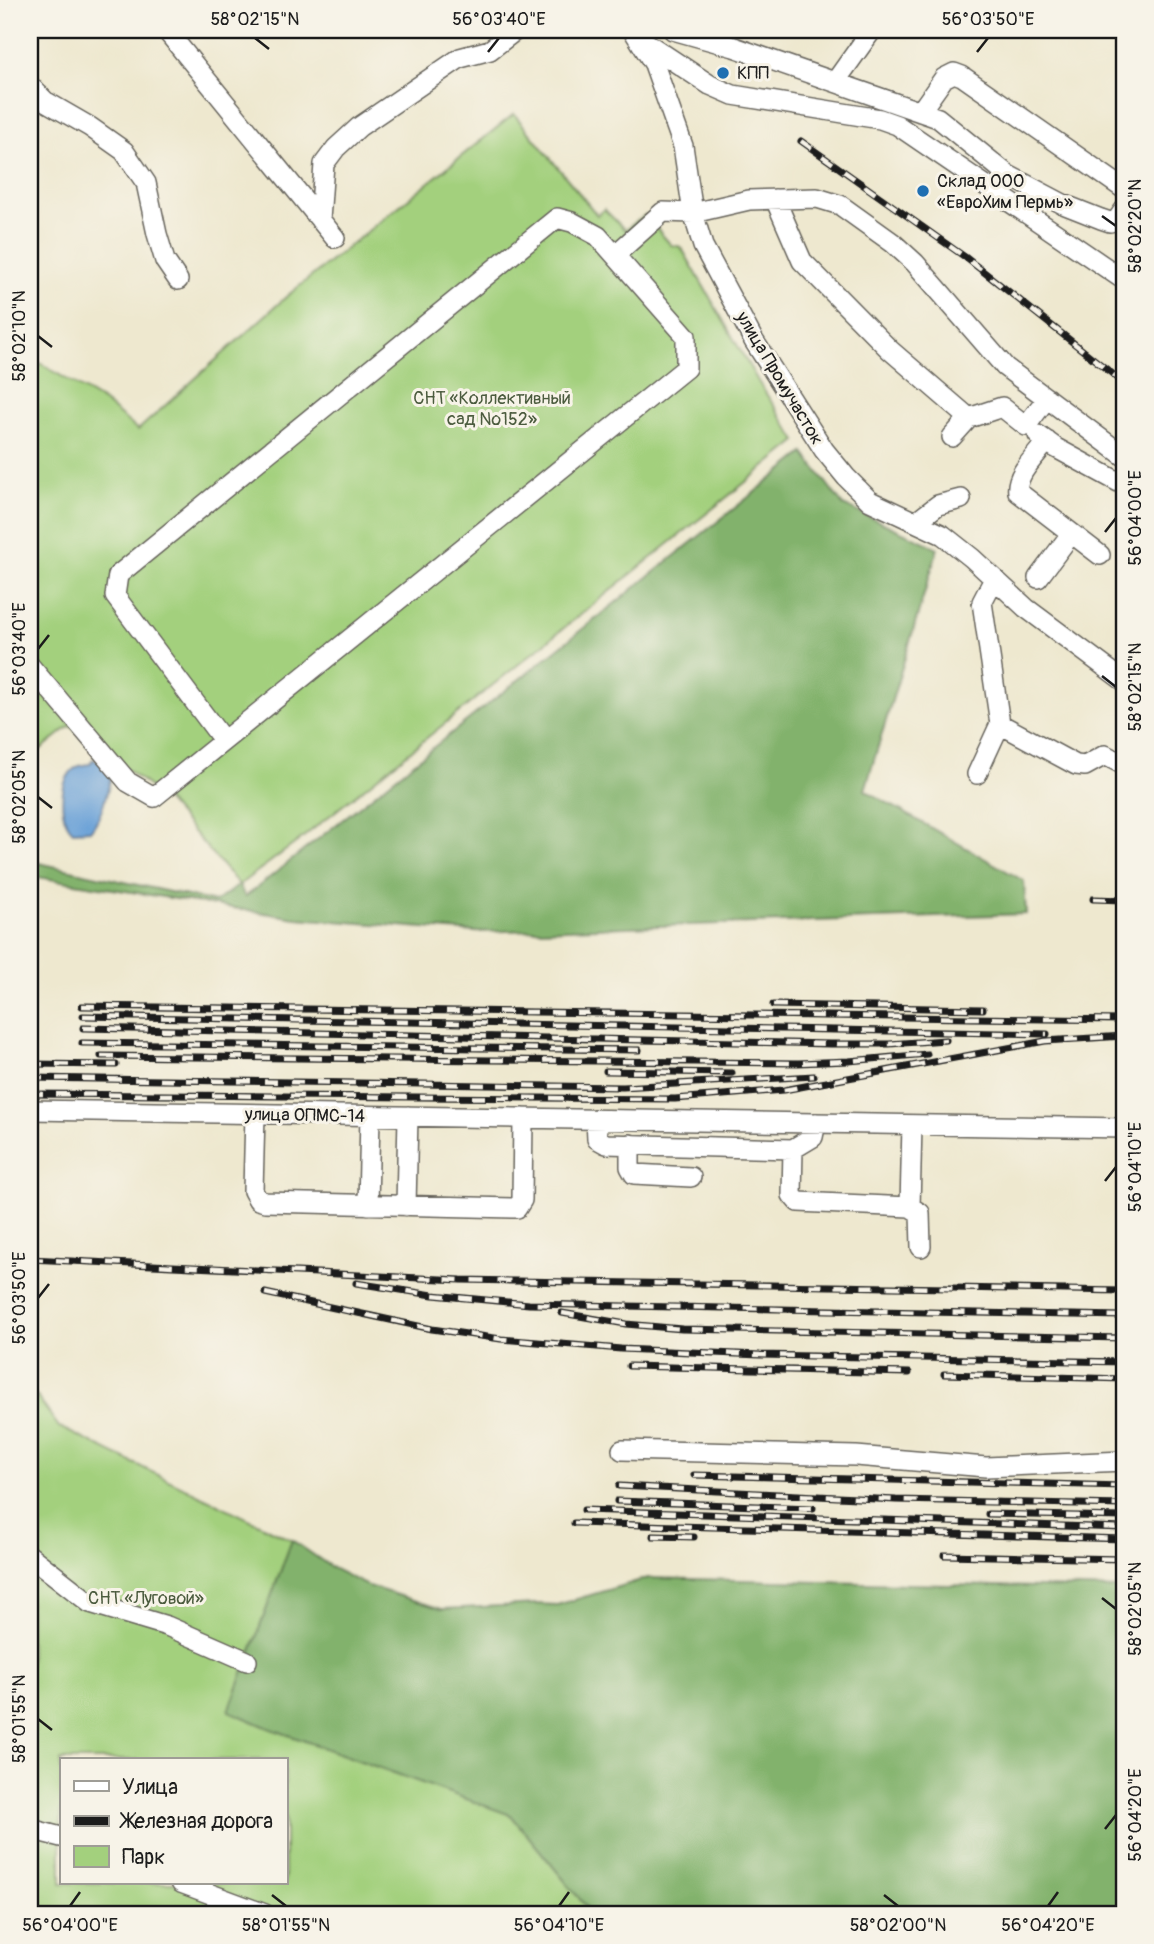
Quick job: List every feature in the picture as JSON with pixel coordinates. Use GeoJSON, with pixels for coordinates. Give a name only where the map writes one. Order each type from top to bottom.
{"type":"FeatureCollection","features":[{"type":"Feature","properties":{"kind":"street"},"geometry":{"type":"LineString","coordinates":[[166,30],[335,238]]}},
{"type":"Feature","properties":{"kind":"street"},"geometry":{"type":"LineString","coordinates":[[320,220],[324,164],[335,148],[359,127],[460,58],[490,50],[516,30]]}},
{"type":"Feature","properties":{"kind":"street"},"geometry":{"type":"LineString","coordinates":[[673,30],[734,47],[938,118],[1008,175],[1063,204],[1110,222],[1117,220],[1124,210]]}},
{"type":"Feature","properties":{"kind":"street"},"geometry":{"type":"LineString","coordinates":[[835,82],[872,30]]}},
{"type":"Feature","properties":{"kind":"street"},"geometry":{"type":"LineString","coordinates":[[637,35],[710,85],[733,95],[897,125],[1124,280]]}},
{"type":"Feature","properties":{"kind":"street","name":"улица Промучасток"},"geometry":{"type":"LineString","coordinates":[[637,35],[662,86],[683,146],[693,213],[704,246],[754,341],[810,432],[846,477],[870,501],[916,522],[958,546],[1026,608],[1124,681]]}},
{"type":"Feature","properties":{"kind":"street"},"geometry":{"type":"LineString","coordinates":[[920,112],[944,78],[954,72],[1124,189]]}},
{"type":"Feature","properties":{"kind":"street"},"geometry":{"type":"LineString","coordinates":[[30,86],[45,101],[124,150],[146,183],[165,261],[178,280]]}},
{"type":"Feature","properties":{"kind":"street"},"geometry":{"type":"LineString","coordinates":[[615,255],[663,212],[693,213],[749,200],[817,198],[840,205],[893,243],[927,276],[1005,367],[1124,456]]}},
{"type":"Feature","properties":{"kind":"street"},"geometry":{"type":"LineString","coordinates":[[775,199],[802,261],[890,350],[969,418]]}},
{"type":"Feature","properties":{"kind":"street"},"geometry":{"type":"LineString","coordinates":[[30,666],[128,782],[154,797],[687,368],[686,336],[598,236],[572,222],[557,218],[118,575],[115,596],[223,740]]}},
{"type":"Feature","properties":{"kind":"street"},"geometry":{"type":"LineString","coordinates":[[1026,426],[1047,398]]}},
{"type":"Feature","properties":{"kind":"street"},"geometry":{"type":"LineString","coordinates":[[952,437],[969,418],[1002,407],[1047,441],[1124,485]]}},
{"type":"Feature","properties":{"kind":"street"},"geometry":{"type":"LineString","coordinates":[[1047,441],[1020,477],[1018,492],[1100,555]]}},
{"type":"Feature","properties":{"kind":"street"},"geometry":{"type":"LineString","coordinates":[[916,522],[938,505],[961,499]]}},
{"type":"Feature","properties":{"kind":"street"},"geometry":{"type":"LineString","coordinates":[[1038,579],[1071,534]]}},
{"type":"Feature","properties":{"kind":"street"},"geometry":{"type":"LineString","coordinates":[[977,774],[1000,724],[982,602],[994,579]]}},
{"type":"Feature","properties":{"kind":"street"},"geometry":{"type":"LineString","coordinates":[[1000,724],[1076,765],[1085,766],[1105,755],[1124,765]]}},
{"type":"Feature","properties":{"kind":"street","name":"улица ОПМС-14"},"geometry":{"type":"LineString","coordinates":[[30,1110],[1124,1128]]}},
{"type":"Feature","properties":{"kind":"street"},"geometry":{"type":"LineString","coordinates":[[255,1114],[253,1191],[258,1200],[517,1208],[522,1200],[523,1118]]}},
{"type":"Feature","properties":{"kind":"street"},"geometry":{"type":"LineString","coordinates":[[368,1205],[370,1116]]}},
{"type":"Feature","properties":{"kind":"street"},"geometry":{"type":"LineString","coordinates":[[406,1206],[408,1116]]}},
{"type":"Feature","properties":{"kind":"street"},"geometry":{"type":"LineString","coordinates":[[588,1119],[600,1142],[793,1149],[813,1138],[816,1123]]}},
{"type":"Feature","properties":{"kind":"street"},"geometry":{"type":"LineString","coordinates":[[910,1207],[912,1125]]}},
{"type":"Feature","properties":{"kind":"street"},"geometry":{"type":"LineString","coordinates":[[630,1144],[630,1167],[634,1174],[691,1177]]}},
{"type":"Feature","properties":{"kind":"street"},"geometry":{"type":"LineString","coordinates":[[793,1149],[792,1195],[798,1202],[910,1207],[920,1213],[922,1219],[921,1247]]}},
{"type":"Feature","properties":{"kind":"street"},"geometry":{"type":"LineString","coordinates":[[622,1450],[856,1456],[986,1467],[1124,1461]]}},
{"type":"Feature","properties":{"kind":"street"},"geometry":{"type":"LineString","coordinates":[[30,1556],[90,1603],[167,1626],[247,1661]]}},
{"type":"Feature","properties":{"kind":"street"},"geometry":{"type":"LineString","coordinates":[[30,1829],[60,1838]]}},
{"type":"Feature","properties":{"kind":"street"},"geometry":{"type":"LineString","coordinates":[[184,1884],[265,1914]]}},
{"type":"Feature","properties":{"kind":"green space","name":"СНТ «Коллективный сад №152»"},"geometry":{"type":"Polygon","coordinates":[[[514,114],[597,215],[604,209],[625,230],[645,215],[671,245],[681,247],[759,383],[797,441],[297,842],[239,885],[164,798],[70,726],[30,758],[30,357],[104,402],[138,430],[287,296],[514,114]]]}},
{"type":"Feature","properties":{"kind":"green space"},"geometry":{"type":"Polygon","coordinates":[[[804,453],[843,505],[938,548],[865,790],[1024,881],[1026,914],[475,932],[296,918],[30,876],[30,861],[215,902],[239,885],[245,897],[804,453]]]}},
{"type":"Feature","properties":{"kind":"green space","name":"СНТ «Луговой»"},"geometry":{"type":"Polygon","coordinates":[[[30,1390],[59,1427],[292,1540],[229,1711],[269,1728],[511,1815],[592,1914],[30,1914],[30,1390]]]}},
{"type":"Feature","properties":{"kind":"green space"},"geometry":{"type":"Polygon","coordinates":[[[292,1540],[334,1569],[368,1586],[442,1609],[557,1605],[648,1578],[1124,1589],[1124,1914],[592,1914],[511,1815],[269,1728],[229,1711],[292,1540]]]}},
{"type":"Feature","properties":{"kind":"water"},"geometry":{"type":"Polygon","coordinates":[[[93,759],[112,773],[106,795],[99,817],[91,830],[73,831],[63,809],[65,782],[74,769],[90,764],[93,759]]]}},
{"type":"Feature","properties":{"kind":"railway"},"geometry":{"type":"LineString","coordinates":[[801,141],[965,257],[1124,383]]}},
{"type":"Feature","properties":{"kind":"railway"},"geometry":{"type":"LineString","coordinates":[[1093,899],[1124,900]]}},
{"type":"Feature","properties":{"kind":"railway"},"geometry":{"type":"LineString","coordinates":[[773,1005],[983,1009]]}},
{"type":"Feature","properties":{"kind":"railway"},"geometry":{"type":"LineString","coordinates":[[82,1006],[1124,1020]]}},
{"type":"Feature","properties":{"kind":"railway"},"geometry":{"type":"LineString","coordinates":[[83,1016],[1047,1034]]}},
{"type":"Feature","properties":{"kind":"railway"},"geometry":{"type":"LineString","coordinates":[[83,1028],[831,1044],[946,1040]]}},
{"type":"Feature","properties":{"kind":"railway"},"geometry":{"type":"LineString","coordinates":[[30,1094],[675,1099],[784,1090],[1045,1041],[1124,1036]]}},
{"type":"Feature","properties":{"kind":"railway"},"geometry":{"type":"LineString","coordinates":[[82,1043],[639,1050]]}},
{"type":"Feature","properties":{"kind":"railway"},"geometry":{"type":"LineString","coordinates":[[101,1056],[798,1063],[927,1054]]}},
{"type":"Feature","properties":{"kind":"railway"},"geometry":{"type":"LineString","coordinates":[[30,1064],[116,1065]]}},
{"type":"Feature","properties":{"kind":"railway"},"geometry":{"type":"LineString","coordinates":[[606,1071],[732,1073]]}},
{"type":"Feature","properties":{"kind":"railway"},"geometry":{"type":"LineString","coordinates":[[30,1078],[623,1087],[814,1076]]}},
{"type":"Feature","properties":{"kind":"railway"},"geometry":{"type":"LineString","coordinates":[[30,1259],[461,1280],[1124,1291]]}},
{"type":"Feature","properties":{"kind":"railway"},"geometry":{"type":"LineString","coordinates":[[356,1283],[433,1295],[529,1304],[1124,1316]]}},
{"type":"Feature","properties":{"kind":"railway"},"geometry":{"type":"LineString","coordinates":[[265,1293],[432,1329],[501,1339],[621,1349],[760,1355],[1124,1362]]}},
{"type":"Feature","properties":{"kind":"railway"},"geometry":{"type":"LineString","coordinates":[[562,1313],[626,1324],[682,1329],[1124,1338]]}},
{"type":"Feature","properties":{"kind":"railway"},"geometry":{"type":"LineString","coordinates":[[629,1366],[909,1373]]}},
{"type":"Feature","properties":{"kind":"railway"},"geometry":{"type":"LineString","coordinates":[[944,1374],[1124,1379]]}},
{"type":"Feature","properties":{"kind":"railway"},"geometry":{"type":"LineString","coordinates":[[694,1475],[1124,1486]]}},
{"type":"Feature","properties":{"kind":"railway"},"geometry":{"type":"LineString","coordinates":[[619,1486],[896,1500],[1124,1505]]}},
{"type":"Feature","properties":{"kind":"railway"},"geometry":{"type":"LineString","coordinates":[[617,1501],[813,1508]]}},
{"type":"Feature","properties":{"kind":"railway"},"geometry":{"type":"LineString","coordinates":[[584,1510],[1124,1528]]}},
{"type":"Feature","properties":{"kind":"railway"},"geometry":{"type":"LineString","coordinates":[[988,1514],[1124,1517]]}},
{"type":"Feature","properties":{"kind":"railway"},"geometry":{"type":"LineString","coordinates":[[574,1523],[1124,1539]]}},
{"type":"Feature","properties":{"kind":"railway"},"geometry":{"type":"LineString","coordinates":[[653,1536],[694,1537]]}},
{"type":"Feature","properties":{"kind":"railway"},"geometry":{"type":"LineString","coordinates":[[944,1555],[1124,1559]]}},
{"type":"Feature","properties":{"kind":"place","name":"КПП"},"geometry":{"type":"Point","coordinates":[723,73]}},
{"type":"Feature","properties":{"kind":"place","name":"Склад ООО «ЕвроХим Пермь»"},"geometry":{"type":"Point","coordinates":[923,191]}}]}
